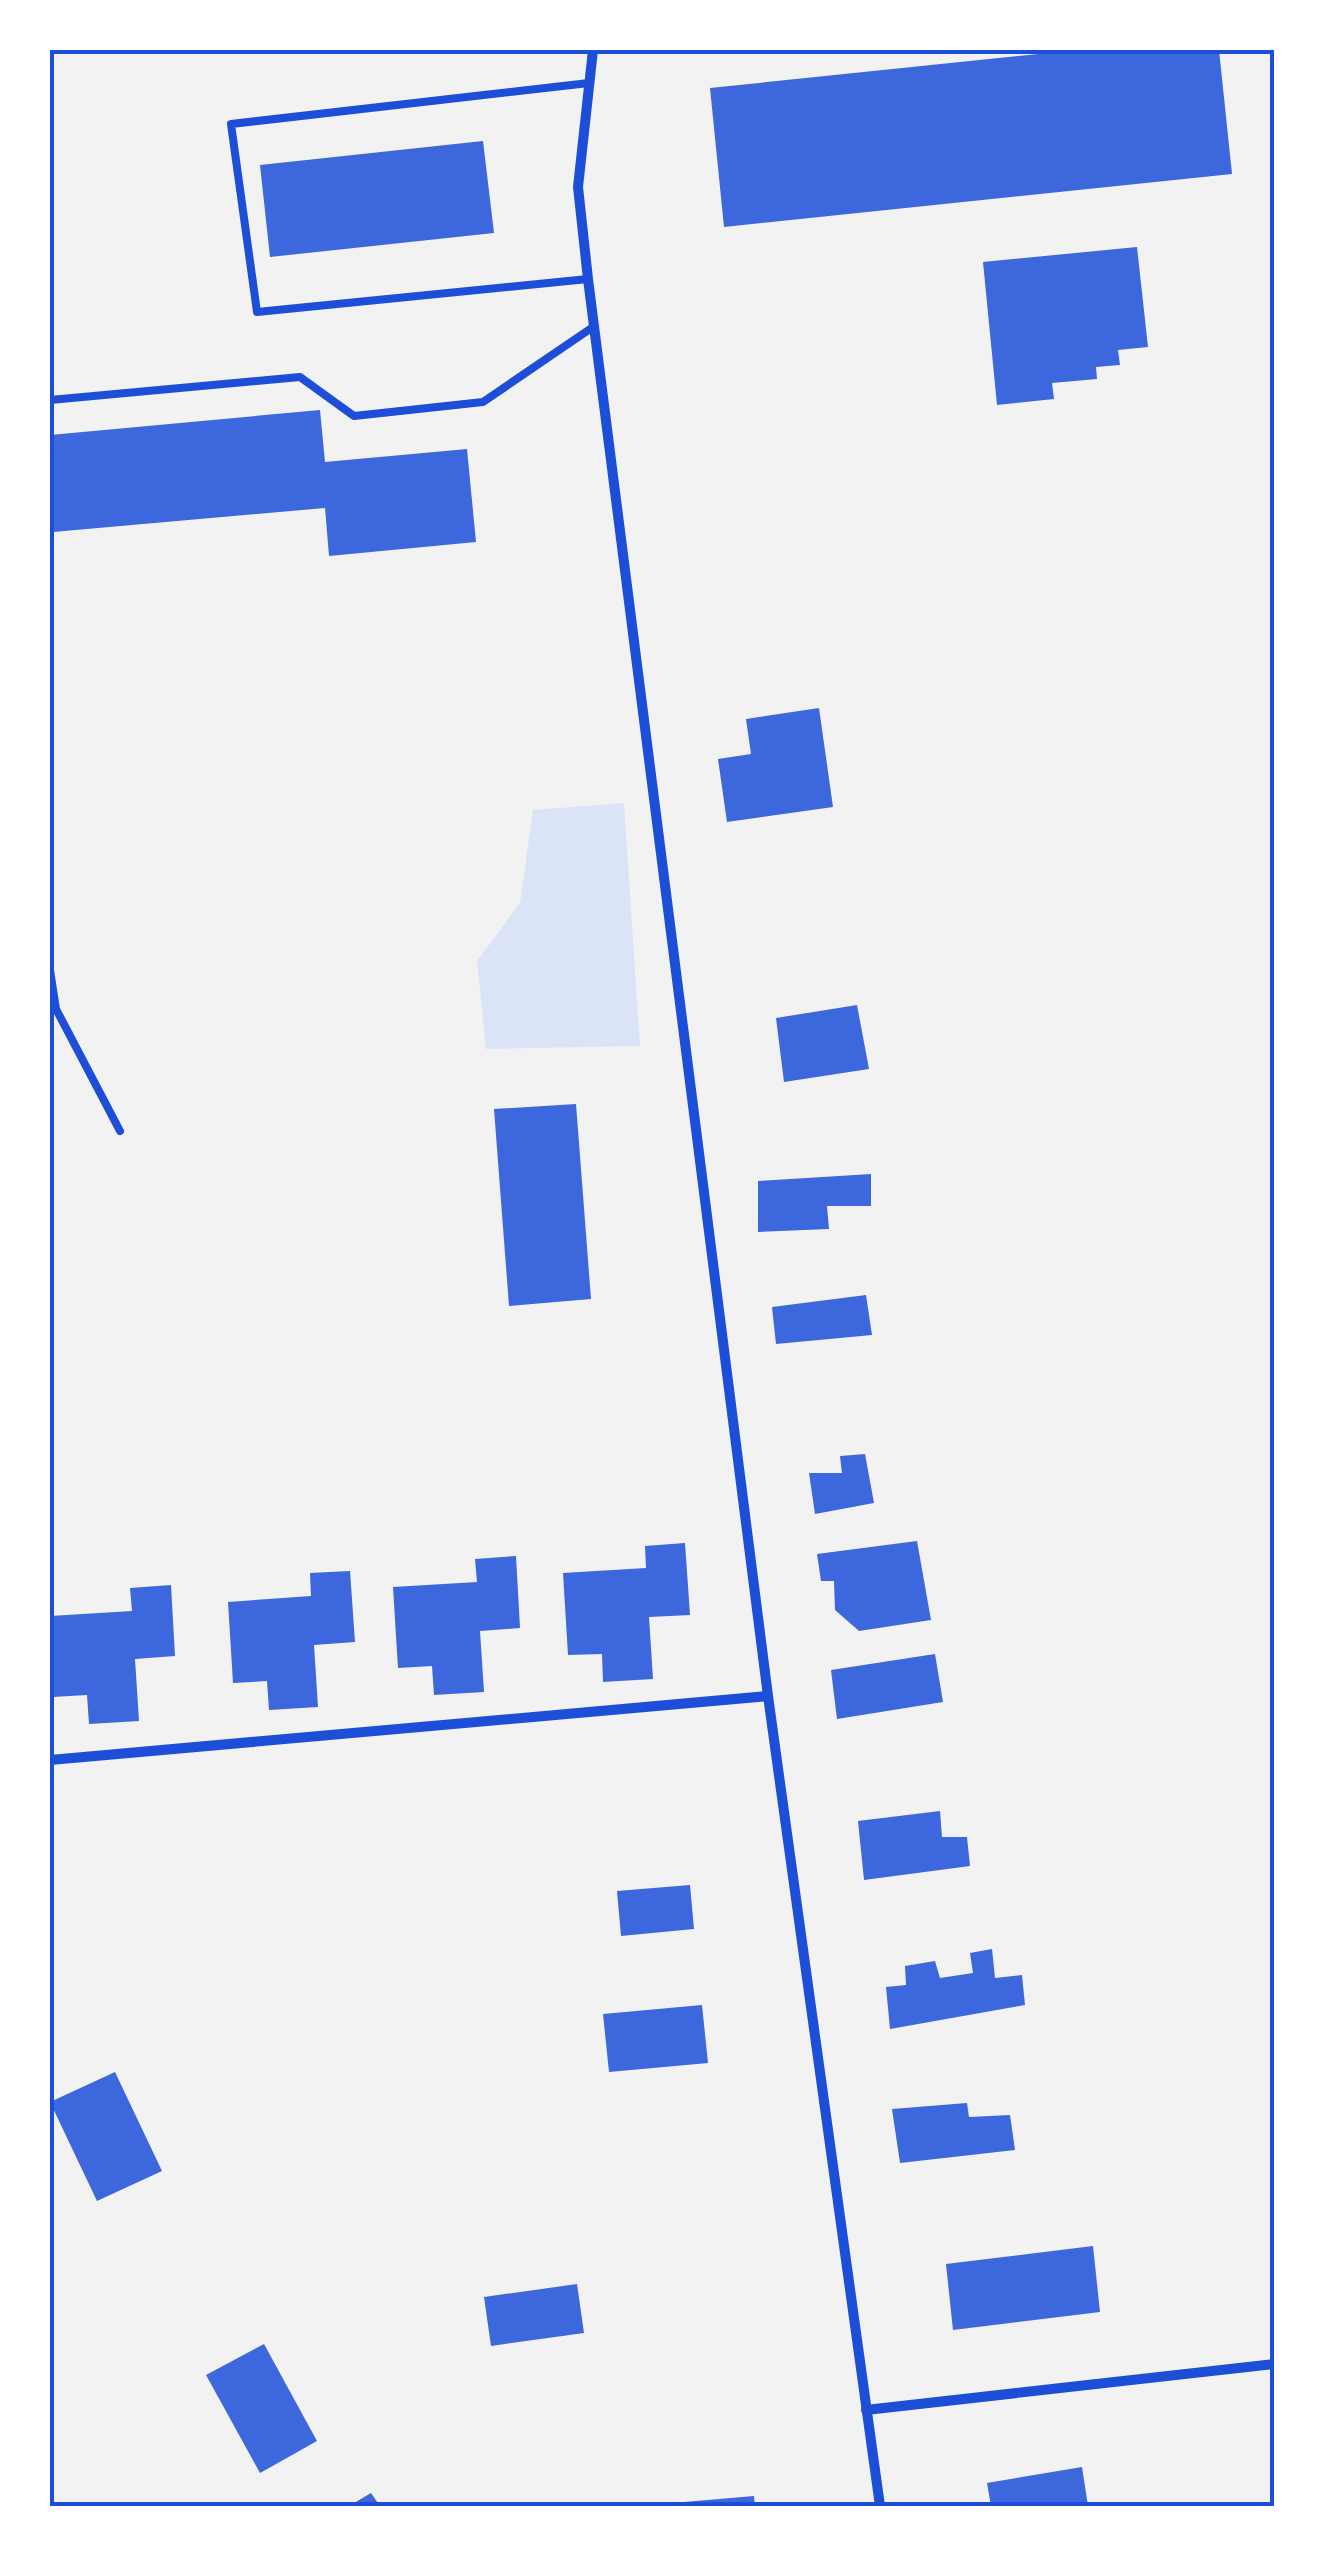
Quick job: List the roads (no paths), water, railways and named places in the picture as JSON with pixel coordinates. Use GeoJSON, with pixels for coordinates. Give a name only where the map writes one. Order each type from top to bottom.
{"type":"FeatureCollection","features":[{"type":"Feature","properties":{"kind":"street"},"geometry":{"type":"LineString","coordinates":[[593,50],[578,187],[588,279],[768,1696],[880,2506]]}},
{"type":"Feature","properties":{"kind":"street"},"geometry":{"type":"LineString","coordinates":[[50,1760],[768,1696]]}},
{"type":"Feature","properties":{"kind":"street"},"geometry":{"type":"LineString","coordinates":[[866,2410],[1274,2364]]}},
{"type":"Feature","properties":{"kind":"lane"},"geometry":{"type":"LineString","coordinates":[[588,279],[257,312],[231,124],[589,83]]}},
{"type":"Feature","properties":{"kind":"lane"},"geometry":{"type":"LineString","coordinates":[[50,400],[300,377],[354,416],[483,402],[594,327]]}},
{"type":"Feature","properties":{"kind":"lane"},"geometry":{"type":"LineString","coordinates":[[50,970],[56,1009],[120,1131]]}}]}
